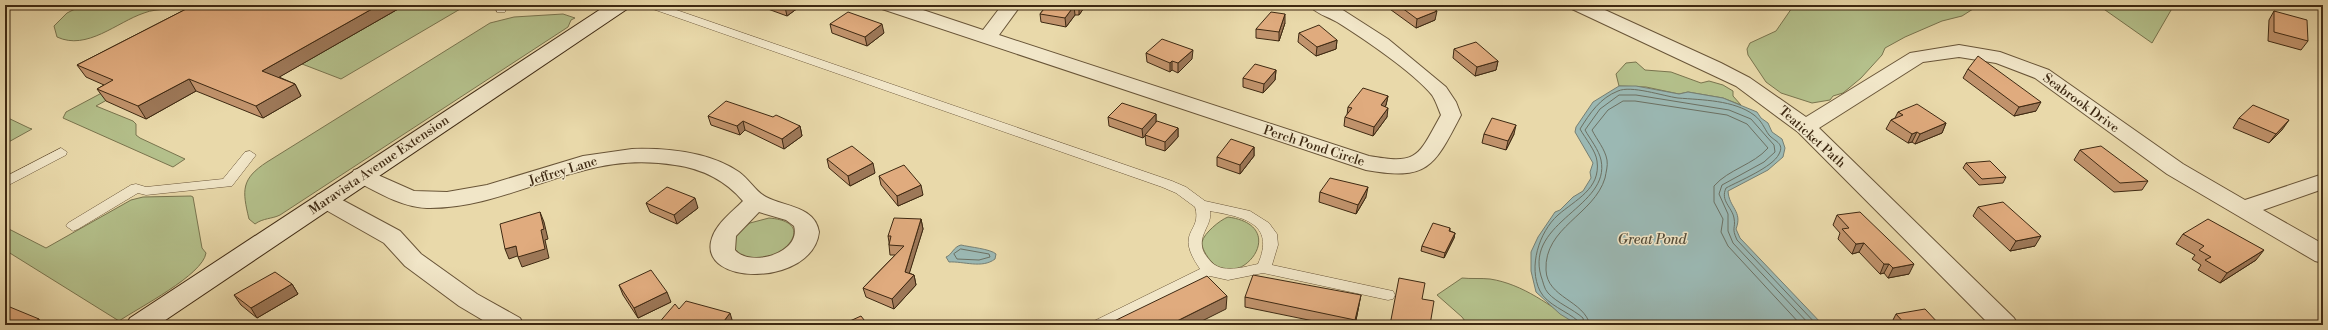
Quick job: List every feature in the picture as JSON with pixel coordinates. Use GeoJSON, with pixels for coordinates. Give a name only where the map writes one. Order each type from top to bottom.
{"type":"FeatureCollection","features":[{"type":"Feature","properties":{"kind":"street","name":"Maravista Avenue Extension"},"geometry":{"type":"LineString","coordinates":[[139,325],[620,5]]}},
{"type":"Feature","properties":{"kind":"street","name":"Perch Pond Circle"},"geometry":{"type":"LineString","coordinates":[[889,5],[1366,163],[1403,169],[1418,165],[1430,153],[1451,115],[1448,103],[1438,89],[1404,62],[1334,12],[1318,5]]}},
{"type":"Feature","properties":{"kind":"street"},"geometry":{"type":"LineString","coordinates":[[987,38],[1012,5]]}},
{"type":"Feature","properties":{"kind":"street","name":"Teaticket Path"},"geometry":{"type":"LineString","coordinates":[[1579,5],[1616,13],[1743,82],[1806,127],[2005,325]]}},
{"type":"Feature","properties":{"kind":"street","name":"Seabrook Drive"},"geometry":{"type":"LineString","coordinates":[[1806,127],[1918,57],[1958,51],[1985,55],[2016,63],[2042,74],[2175,169],[2323,255]]}},
{"type":"Feature","properties":{"kind":"street","name":"Jeffrey Lane"},"geometry":{"type":"LineString","coordinates":[[362,176],[403,196],[420,200],[445,200],[500,190],[599,160],[624,156],[659,156],[701,162],[721,169],[756,201]]}},
{"type":"Feature","properties":{"kind":"street"},"geometry":{"type":"LineString","coordinates":[[2244,208],[2323,181]]}},
{"type":"Feature","properties":{"kind":"street"},"geometry":{"type":"LineString","coordinates":[[326,200],[392,237],[413,260],[468,300],[511,325]]}},
{"type":"Feature","properties":{"kind":"lane"},"geometry":{"type":"LineString","coordinates":[[652,5],[1167,184],[1181,190],[1201,205],[1245,214],[1264,225],[1270,235],[1271,244],[1263,268]]}},
{"type":"Feature","properties":{"kind":"lane"},"geometry":{"type":"LineString","coordinates":[[5,183],[61,152]]}},
{"type":"Feature","properties":{"kind":"lane"},"geometry":{"type":"LineString","coordinates":[[73,226],[136,188],[146,191],[227,183],[250,155]]}},
{"type":"Feature","properties":{"kind":"lane"},"geometry":{"type":"LineString","coordinates":[[1201,205],[1205,214],[1204,223],[1195,237],[1194,242],[1200,261],[1209,270],[1221,275],[1232,276],[1263,268],[1388,294]]}},
{"type":"Feature","properties":{"kind":"lane"},"geometry":{"type":"LineString","coordinates":[[1099,325],[1209,270]]}},
{"type":"Feature","properties":{"kind":"green space"},"geometry":{"type":"Polygon","coordinates":[[[83,5],[168,5],[166,9],[144,13],[91,38],[68,40],[57,37],[54,26],[67,13],[83,5]]]}},
{"type":"Feature","properties":{"kind":"green space"},"geometry":{"type":"Polygon","coordinates":[[[405,5],[467,5],[341,79],[302,64],[405,5]]]}},
{"type":"Feature","properties":{"kind":"green space"},"geometry":{"type":"Polygon","coordinates":[[[1794,5],[1974,6],[1973,9],[1962,16],[1942,21],[1905,37],[1885,48],[1882,55],[1861,78],[1843,93],[1833,96],[1830,100],[1812,103],[1781,93],[1766,82],[1748,55],[1747,49],[1750,43],[1776,31],[1794,5]]]}},
{"type":"Feature","properties":{"kind":"green space"},"geometry":{"type":"Polygon","coordinates":[[[2098,5],[2174,5],[2152,43],[2098,5]]]}},
{"type":"Feature","properties":{"kind":"green space"},"geometry":{"type":"Polygon","coordinates":[[[563,14],[575,18],[571,20],[568,27],[280,215],[255,224],[249,219],[245,200],[246,186],[252,174],[267,162],[490,23],[514,17],[563,14]]]}},
{"type":"Feature","properties":{"kind":"green space"},"geometry":{"type":"Polygon","coordinates":[[[1636,62],[1645,70],[1671,72],[1701,83],[1709,81],[1723,85],[1733,91],[1733,96],[1741,105],[1723,98],[1688,92],[1679,94],[1646,87],[1619,86],[1616,74],[1626,63],[1636,62]]]}},
{"type":"Feature","properties":{"kind":"green space"},"geometry":{"type":"Polygon","coordinates":[[[132,86],[96,106],[133,121],[136,124],[136,135],[140,138],[185,159],[173,167],[63,118],[66,112],[111,88],[132,86]]]}},
{"type":"Feature","properties":{"kind":"green space"},"geometry":{"type":"Polygon","coordinates":[[[6,117],[29,128],[32,129],[5,144],[6,117]]]}},
{"type":"Feature","properties":{"kind":"green space"},"geometry":{"type":"Polygon","coordinates":[[[143,197],[193,197],[202,248],[206,253],[202,262],[182,281],[119,321],[5,250],[5,227],[46,248],[131,200],[143,197]]]}},
{"type":"Feature","properties":{"kind":"green space"},"geometry":{"type":"Polygon","coordinates":[[[1228,217],[1247,223],[1257,232],[1259,244],[1254,255],[1246,264],[1235,269],[1222,269],[1211,261],[1202,247],[1203,238],[1209,231],[1228,217]]]}},
{"type":"Feature","properties":{"kind":"green space"},"geometry":{"type":"Polygon","coordinates":[[[769,218],[787,222],[794,230],[792,240],[784,249],[771,256],[757,260],[744,257],[733,247],[736,234],[750,223],[769,218]]]}},
{"type":"Feature","properties":{"kind":"green space"},"geometry":{"type":"Polygon","coordinates":[[[1462,278],[1490,279],[1514,286],[1558,310],[1578,325],[1468,325],[1462,317],[1437,295],[1462,278]]]}},
{"type":"Feature","properties":{"kind":"water","name":"Great Pond"},"geometry":{"type":"Polygon","coordinates":[[[1619,86],[1636,86],[1679,94],[1688,92],[1723,98],[1757,112],[1761,118],[1768,123],[1772,132],[1782,139],[1785,148],[1783,157],[1768,170],[1728,191],[1738,218],[1736,229],[1740,238],[1823,325],[1578,325],[1560,314],[1536,292],[1531,271],[1531,252],[1538,237],[1555,212],[1560,210],[1573,197],[1583,191],[1591,178],[1590,172],[1593,163],[1575,132],[1576,127],[1593,102],[1619,86]]]}},
{"type":"Feature","properties":{"kind":"water"},"geometry":{"type":"Polygon","coordinates":[[[961,245],[985,249],[993,252],[996,254],[995,259],[984,264],[949,262],[946,257],[950,255],[956,247],[961,245]]]}},
{"type":"Feature","properties":{"kind":"building"},"geometry":{"type":"Polygon","coordinates":[[[194,5],[379,5],[262,71],[295,84],[256,106],[189,79],[138,106],[97,89],[113,80],[77,65],[194,5]]]}},
{"type":"Feature","properties":{"kind":"building"},"geometry":{"type":"Polygon","coordinates":[[[1047,5],[1080,5],[1074,6],[1065,18],[1040,14],[1047,5]]]}},
{"type":"Feature","properties":{"kind":"building"},"geometry":{"type":"Polygon","coordinates":[[[1398,5],[1428,5],[1437,11],[1417,19],[1398,5]]]}},
{"type":"Feature","properties":{"kind":"building"},"geometry":{"type":"Polygon","coordinates":[[[2274,11],[2307,20],[2308,41],[2274,32],[2274,11]]]}},
{"type":"Feature","properties":{"kind":"building"},"geometry":{"type":"Polygon","coordinates":[[[848,12],[882,24],[865,37],[830,24],[848,12]]]}},
{"type":"Feature","properties":{"kind":"building"},"geometry":{"type":"Polygon","coordinates":[[[1271,12],[1285,14],[1279,32],[1256,29],[1271,12]]]}},
{"type":"Feature","properties":{"kind":"building"},"geometry":{"type":"Polygon","coordinates":[[[1319,25],[1337,40],[1317,47],[1299,33],[1319,25]]]}},
{"type":"Feature","properties":{"kind":"building"},"geometry":{"type":"Polygon","coordinates":[[[1162,39],[1193,50],[1178,63],[1172,61],[1170,63],[1146,53],[1162,39]]]}},
{"type":"Feature","properties":{"kind":"building"},"geometry":{"type":"Polygon","coordinates":[[[1476,42],[1498,61],[1477,67],[1454,49],[1476,42]]]}},
{"type":"Feature","properties":{"kind":"building"},"geometry":{"type":"Polygon","coordinates":[[[1978,56],[2041,102],[2019,107],[1968,69],[1978,56]]]}},
{"type":"Feature","properties":{"kind":"building"},"geometry":{"type":"Polygon","coordinates":[[[1255,64],[1276,70],[1264,84],[1243,78],[1255,64]]]}},
{"type":"Feature","properties":{"kind":"building"},"geometry":{"type":"Polygon","coordinates":[[[1363,88],[1388,96],[1381,105],[1388,108],[1374,127],[1345,117],[1352,108],[1348,107],[1363,88]]]}},
{"type":"Feature","properties":{"kind":"building"},"geometry":{"type":"Polygon","coordinates":[[[726,101],[773,117],[776,115],[800,126],[782,139],[743,121],[737,126],[708,116],[726,101]]]}},
{"type":"Feature","properties":{"kind":"building"},"geometry":{"type":"Polygon","coordinates":[[[1122,103],[1156,114],[1142,129],[1108,117],[1122,103]]]}},
{"type":"Feature","properties":{"kind":"building"},"geometry":{"type":"Polygon","coordinates":[[[1917,104],[1946,123],[1920,134],[1917,132],[1912,134],[1891,120],[1903,115],[1898,112],[1917,104]]]}},
{"type":"Feature","properties":{"kind":"building"},"geometry":{"type":"Polygon","coordinates":[[[2253,105],[2289,120],[2276,134],[2239,118],[2253,105]]]}},
{"type":"Feature","properties":{"kind":"building"},"geometry":{"type":"Polygon","coordinates":[[[1492,118],[1516,125],[1508,141],[1484,134],[1492,118]]]}},
{"type":"Feature","properties":{"kind":"building"},"geometry":{"type":"Polygon","coordinates":[[[1157,121],[1178,128],[1165,142],[1145,135],[1157,121]]]}},
{"type":"Feature","properties":{"kind":"building"},"geometry":{"type":"Polygon","coordinates":[[[1231,139],[1254,147],[1240,165],[1217,157],[1231,139]]]}},
{"type":"Feature","properties":{"kind":"building"},"geometry":{"type":"Polygon","coordinates":[[[852,146],[873,163],[848,176],[827,159],[852,146]]]}},
{"type":"Feature","properties":{"kind":"building"},"geometry":{"type":"Polygon","coordinates":[[[2101,146],[2148,181],[2120,183],[2080,150],[2101,146]]]}},
{"type":"Feature","properties":{"kind":"building"},"geometry":{"type":"Polygon","coordinates":[[[1990,161],[2006,177],[1982,179],[1966,163],[1990,161]]]}},
{"type":"Feature","properties":{"kind":"building"},"geometry":{"type":"Polygon","coordinates":[[[904,165],[921,185],[897,196],[879,176],[904,165]]]}},
{"type":"Feature","properties":{"kind":"building"},"geometry":{"type":"Polygon","coordinates":[[[1330,178],[1368,187],[1358,205],[1320,192],[1330,178]]]}},
{"type":"Feature","properties":{"kind":"building"},"geometry":{"type":"Polygon","coordinates":[[[667,187],[695,198],[674,215],[646,203],[667,187]]]}},
{"type":"Feature","properties":{"kind":"building"},"geometry":{"type":"Polygon","coordinates":[[[2003,202],[2041,236],[2016,241],[1978,207],[2003,202]]]}},
{"type":"Feature","properties":{"kind":"building"},"geometry":{"type":"Polygon","coordinates":[[[540,212],[544,229],[541,230],[545,249],[518,257],[516,246],[505,249],[500,224],[540,212]]]}},
{"type":"Feature","properties":{"kind":"building"},"geometry":{"type":"Polygon","coordinates":[[[1860,212],[1914,264],[1893,268],[1889,264],[1884,264],[1864,243],[1856,244],[1842,229],[1849,228],[1837,215],[1860,212]]]}},
{"type":"Feature","properties":{"kind":"building"},"geometry":{"type":"Polygon","coordinates":[[[894,218],[921,219],[905,272],[914,275],[892,299],[863,288],[904,246],[889,245],[891,236],[888,236],[894,218]]]}},
{"type":"Feature","properties":{"kind":"building"},"geometry":{"type":"Polygon","coordinates":[[[2208,219],[2264,250],[2227,273],[2205,260],[2211,257],[2199,250],[2204,246],[2183,234],[2208,219]]]}},
{"type":"Feature","properties":{"kind":"building"},"geometry":{"type":"Polygon","coordinates":[[[1433,223],[1450,228],[1449,231],[1455,233],[1445,253],[1422,246],[1433,223]]]}},
{"type":"Feature","properties":{"kind":"building"},"geometry":{"type":"Polygon","coordinates":[[[651,270],[667,292],[634,308],[619,285],[651,270]]]}},
{"type":"Feature","properties":{"kind":"building"},"geometry":{"type":"Polygon","coordinates":[[[275,272],[292,284],[251,308],[234,295],[275,272]]]}},
{"type":"Feature","properties":{"kind":"building"},"geometry":{"type":"Polygon","coordinates":[[[1253,275],[1361,295],[1355,320],[1245,297],[1253,275]]]}},
{"type":"Feature","properties":{"kind":"building"},"geometry":{"type":"Polygon","coordinates":[[[1207,276],[1227,296],[1169,325],[1106,325],[1207,276]]]}},
{"type":"Feature","properties":{"kind":"building"},"geometry":{"type":"Polygon","coordinates":[[[1399,278],[1425,283],[1422,299],[1434,301],[1430,325],[1390,325],[1399,278]]]}},
{"type":"Feature","properties":{"kind":"building"},"geometry":{"type":"Polygon","coordinates":[[[686,301],[730,313],[721,325],[657,325],[675,304],[679,309],[686,301]]]}},
{"type":"Feature","properties":{"kind":"building"},"geometry":{"type":"Polygon","coordinates":[[[5,305],[39,319],[29,325],[5,325],[5,305]]]}},
{"type":"Feature","properties":{"kind":"building"},"geometry":{"type":"Polygon","coordinates":[[[1925,309],[1940,325],[1906,325],[1896,314],[1925,309]]]}},
{"type":"Feature","properties":{"kind":"building"},"geometry":{"type":"Polygon","coordinates":[[[861,316],[868,325],[841,325],[861,316]]]}}]}
